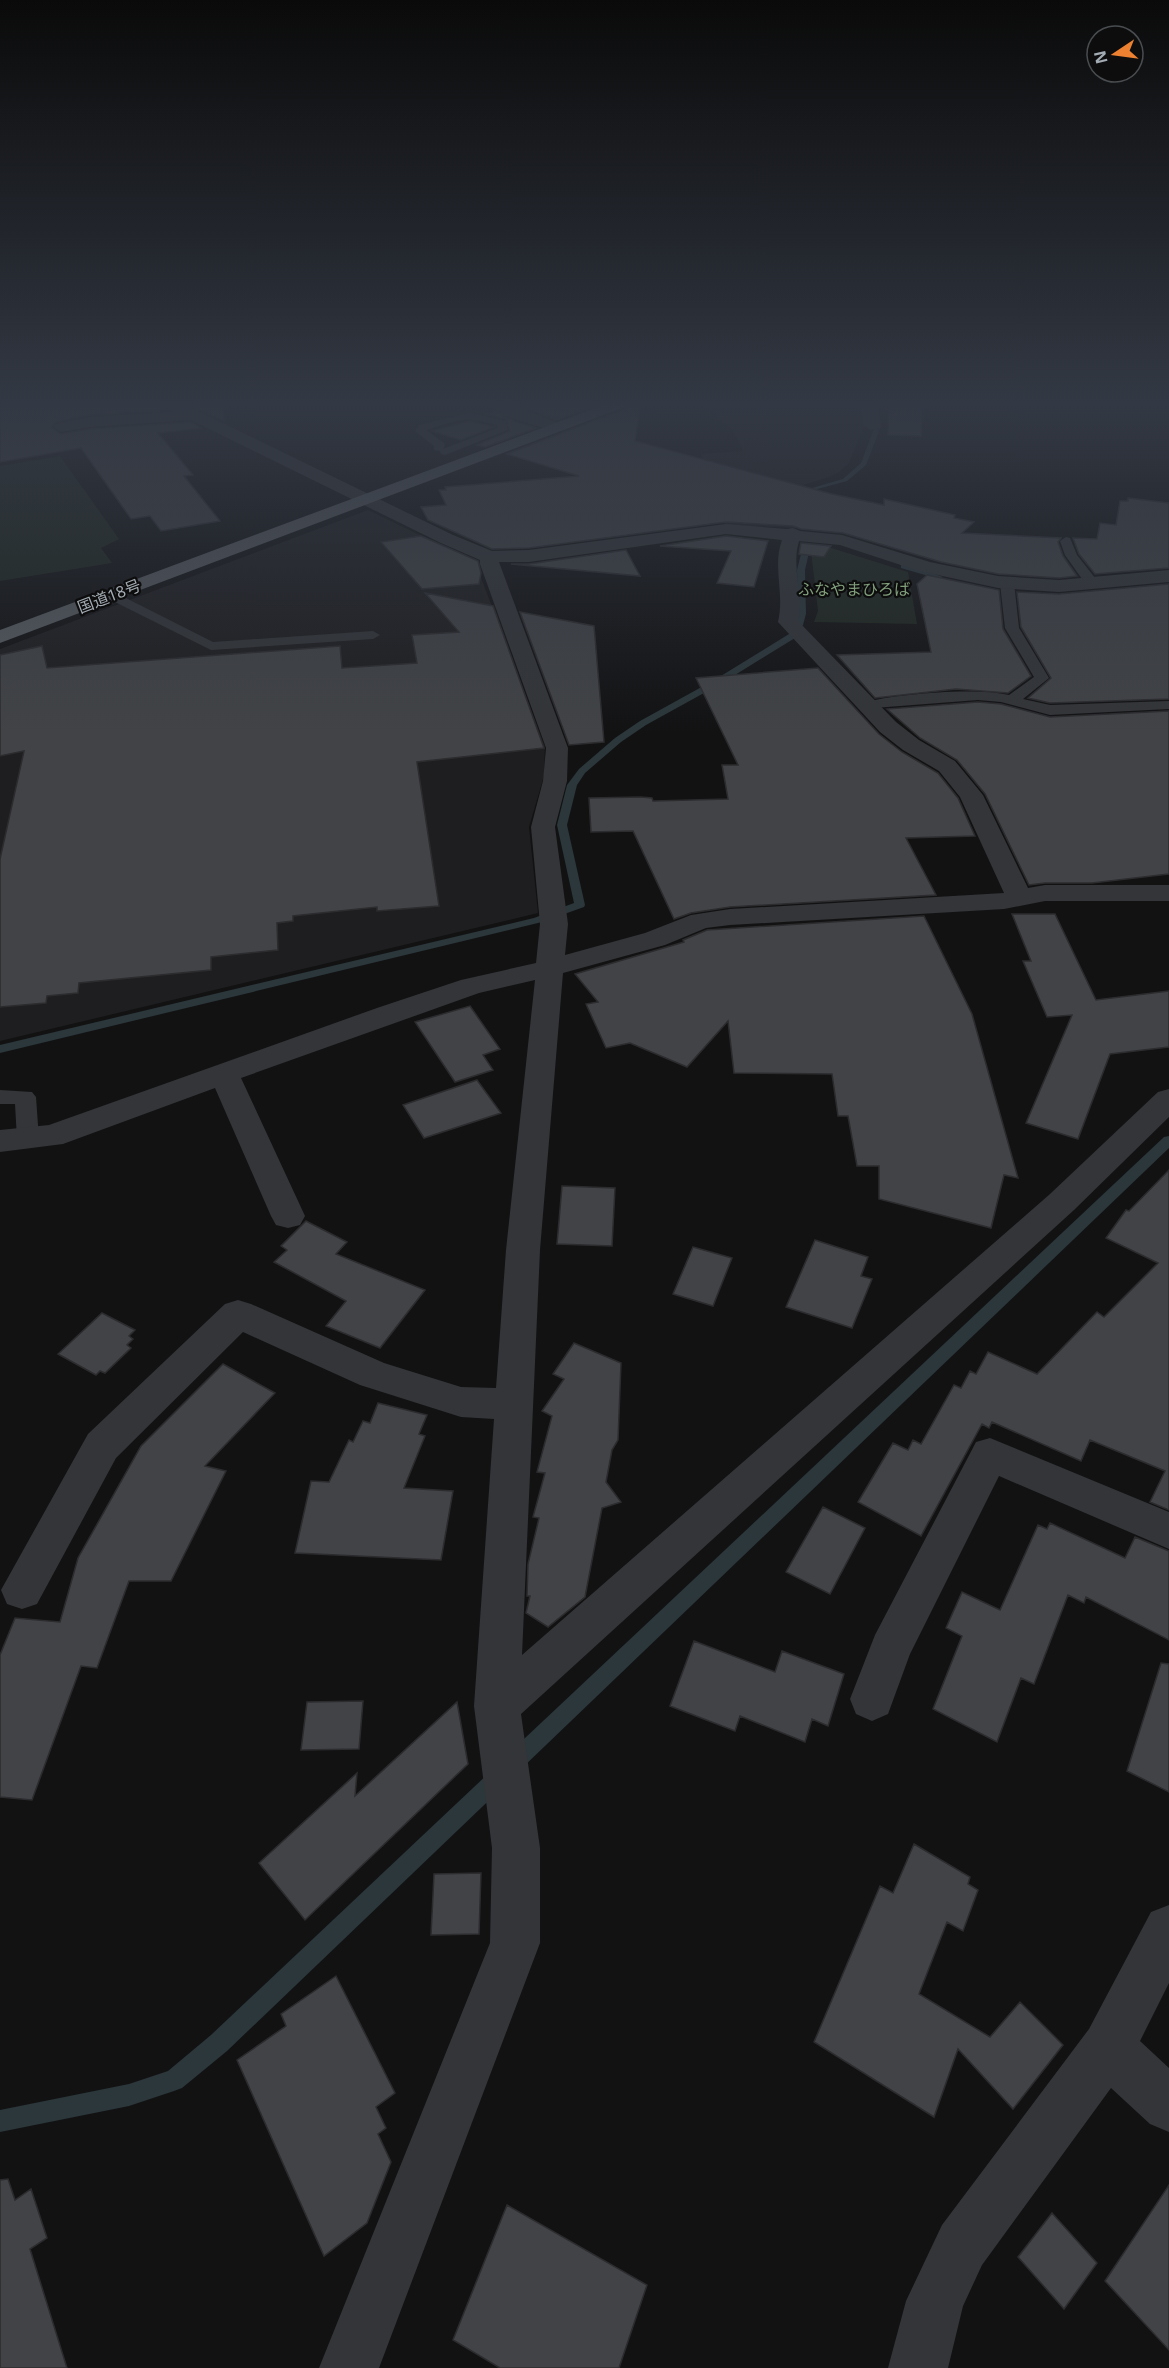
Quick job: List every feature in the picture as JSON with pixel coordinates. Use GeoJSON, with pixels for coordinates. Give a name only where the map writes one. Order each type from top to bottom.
{"type":"FeatureCollection","features":[{"type":"Feature","properties":{"kind":"highway","name":"国道18号"},"geometry":{"type":"LineString","coordinates":[[0,637],[328,514]]}},
{"type":"Feature","properties":{"kind":"street"},"geometry":{"type":"LineString","coordinates":[[396,514],[490,557],[529,556],[726,529],[842,540],[968,578],[1059,586],[1160,577],[1169,592]]}},
{"type":"Feature","properties":{"kind":"street"},"geometry":{"type":"LineString","coordinates":[[793,534],[786,554],[792,605],[788,622],[888,727],[946,766],[971,795],[1020,898]]}},
{"type":"Feature","properties":{"kind":"street"},"geometry":{"type":"LineString","coordinates":[[349,2368],[515,1943],[516,1848],[498,1722],[523,1250],[551,968],[553,915],[543,827],[555,781],[557,748],[489,564],[490,557]]}},
{"type":"Feature","properties":{"kind":"street"},"geometry":{"type":"LineString","coordinates":[[14,1140],[52,1136],[387,1014],[471,986],[551,968],[655,939],[701,921],[730,917],[1004,902],[1045,893],[1169,893]]}},
{"type":"Feature","properties":{"kind":"street"},"geometry":{"type":"LineString","coordinates":[[224,1074],[288,1216]]}},
{"type":"Feature","properties":{"kind":"street"},"geometry":{"type":"LineString","coordinates":[[498,1722],[1062,1202],[1169,1099]]}},
{"type":"Feature","properties":{"kind":"street"},"geometry":{"type":"LineString","coordinates":[[22,1590],[102,1446],[238,1314],[373,1374],[461,1402],[514,1405]]}},
{"type":"Feature","properties":{"kind":"street"},"geometry":{"type":"LineString","coordinates":[[872,1699],[890,1648],[990,1454],[1169,1532]]}},
{"type":"Feature","properties":{"kind":"street"},"geometry":{"type":"LineString","coordinates":[[918,2368],[935,2301],[962,2245],[1108,2048],[1169,1930]]}},
{"type":"Feature","properties":{"kind":"street"},"geometry":{"type":"LineString","coordinates":[[1108,2048],[1169,2105]]}},
{"type":"Feature","properties":{"kind":"lane"},"geometry":{"type":"LineString","coordinates":[[1066,541],[1071,555],[1092,583]]}},
{"type":"Feature","properties":{"kind":"lane"},"geometry":{"type":"LineString","coordinates":[[1007,583],[1012,628],[1042,678],[1012,700]]}},
{"type":"Feature","properties":{"kind":"lane"},"geometry":{"type":"LineString","coordinates":[[112,595],[211,646],[373,635]]}},
{"type":"Feature","properties":{"kind":"lane"},"geometry":{"type":"LineString","coordinates":[[866,705],[978,696],[1012,700],[1050,710],[1169,705]]}},
{"type":"Feature","properties":{"kind":"lane"},"geometry":{"type":"LineString","coordinates":[[0,1096],[25,1097],[14,1140]]}},
{"type":"Feature","properties":{"kind":"shaded area"},"geometry":{"type":"Polygon","coordinates":[[[359,514],[375,514],[475,562],[545,746],[544,776],[529,827],[538,913],[0,1041],[0,649],[359,514]]]}},
{"type":"Feature","properties":{"kind":"shaded area"},"geometry":{"type":"Polygon","coordinates":[[[721,514],[804,514],[815,529],[725,525],[721,514]]]}},
{"type":"Feature","properties":{"kind":"green space"},"geometry":{"type":"Polygon","coordinates":[[[0,514],[101,514],[119,539],[101,548],[112,563],[0,581],[0,514]]]}},
{"type":"Feature","properties":{"kind":"green space","name":"ふなやまひろば"},"geometry":{"type":"Polygon","coordinates":[[[828,547],[908,572],[917,624],[814,622],[818,611],[811,551],[828,547]]]}},
{"type":"Feature","properties":{"kind":"building"},"geometry":{"type":"Polygon","coordinates":[[[127,514],[214,514],[220,521],[161,531],[150,516],[131,519],[127,514]]]}},
{"type":"Feature","properties":{"kind":"building"},"geometry":{"type":"Polygon","coordinates":[[[425,514],[948,514],[955,515],[954,518],[974,522],[962,533],[1061,538],[1058,542],[1063,556],[1077,576],[1059,578],[998,574],[941,562],[843,533],[801,529],[793,526],[726,522],[529,548],[492,549],[428,520],[425,514]]]}},
{"type":"Feature","properties":{"kind":"building"},"geometry":{"type":"Polygon","coordinates":[[[1118,514],[1169,514],[1169,568],[1095,574],[1079,554],[1073,538],[1097,539],[1100,523],[1116,525],[1118,514]]]}},
{"type":"Feature","properties":{"kind":"building"},"geometry":{"type":"Polygon","coordinates":[[[421,536],[478,561],[481,573],[479,584],[422,589],[381,542],[421,536]]]}},
{"type":"Feature","properties":{"kind":"building"},"geometry":{"type":"Polygon","coordinates":[[[726,536],[768,541],[754,587],[717,583],[731,551],[660,546],[726,536]]]}},
{"type":"Feature","properties":{"kind":"building"},"geometry":{"type":"Polygon","coordinates":[[[801,543],[831,546],[824,557],[799,554],[801,543]]]}},
{"type":"Feature","properties":{"kind":"building"},"geometry":{"type":"Polygon","coordinates":[[[626,550],[640,576],[511,564],[529,564],[626,550]]]}},
{"type":"Feature","properties":{"kind":"building"},"geometry":{"type":"Polygon","coordinates":[[[927,575],[999,590],[1003,629],[1031,676],[1008,693],[956,689],[875,698],[837,655],[931,652],[917,584],[927,575]]]}},
{"type":"Feature","properties":{"kind":"building"},"geometry":{"type":"Polygon","coordinates":[[[1169,584],[1169,699],[1050,703],[1028,698],[1051,678],[1021,627],[1017,592],[1059,594],[1169,584]]]}},
{"type":"Feature","properties":{"kind":"building"},"geometry":{"type":"Polygon","coordinates":[[[425,593],[493,606],[544,748],[417,762],[439,906],[377,911],[377,907],[293,916],[293,921],[277,923],[278,950],[211,957],[211,970],[79,983],[78,993],[47,996],[46,1003],[0,1007],[0,859],[24,751],[0,756],[0,655],[42,646],[47,668],[340,646],[342,668],[417,663],[412,635],[459,632],[425,593]]]}},
{"type":"Feature","properties":{"kind":"building"},"geometry":{"type":"Polygon","coordinates":[[[520,612],[594,626],[604,742],[569,745],[520,612]]]}},
{"type":"Feature","properties":{"kind":"building"},"geometry":{"type":"Polygon","coordinates":[[[818,668],[879,734],[902,752],[938,773],[958,798],[975,836],[906,838],[936,895],[730,907],[691,913],[674,919],[633,831],[591,832],[589,798],[641,797],[652,798],[653,801],[728,799],[722,765],[738,765],[696,678],[818,668]]]}},
{"type":"Feature","properties":{"kind":"building"},"geometry":{"type":"Polygon","coordinates":[[[978,702],[1001,704],[1050,717],[1169,711],[1169,874],[1092,883],[1029,885],[985,794],[957,760],[920,738],[887,709],[978,702]]]}},
{"type":"Feature","properties":{"kind":"building"},"geometry":{"type":"Polygon","coordinates":[[[1012,914],[1055,914],[1096,1000],[1169,991],[1169,1047],[1110,1054],[1078,1139],[1026,1123],[1072,1015],[1047,1017],[1023,961],[1031,961],[1012,914]]]}},
{"type":"Feature","properties":{"kind":"building"},"geometry":{"type":"Polygon","coordinates":[[[924,916],[972,1014],[1018,1178],[1004,1175],[991,1228],[879,1199],[879,1166],[857,1166],[848,1116],[838,1116],[832,1074],[734,1073],[728,1021],[687,1067],[630,1043],[606,1048],[586,1004],[598,1002],[575,974],[684,942],[683,940],[707,930],[924,916]]]}},
{"type":"Feature","properties":{"kind":"building"},"geometry":{"type":"Polygon","coordinates":[[[470,1006],[500,1049],[483,1055],[493,1070],[455,1082],[415,1022],[470,1006]]]}},
{"type":"Feature","properties":{"kind":"building"},"geometry":{"type":"Polygon","coordinates":[[[477,1080],[501,1113],[424,1138],[403,1105],[477,1080]]]}},
{"type":"Feature","properties":{"kind":"building"},"geometry":{"type":"Polygon","coordinates":[[[1169,1170],[1169,1510],[1150,1502],[1165,1471],[1090,1440],[1081,1461],[992,1422],[989,1428],[982,1424],[921,1536],[858,1502],[893,1443],[908,1450],[913,1440],[921,1444],[954,1385],[961,1388],[970,1371],[976,1374],[988,1352],[1037,1374],[1097,1312],[1104,1317],[1158,1263],[1106,1238],[1126,1210],[1129,1211],[1169,1170]]]}},
{"type":"Feature","properties":{"kind":"building"},"geometry":{"type":"Polygon","coordinates":[[[562,1186],[615,1188],[612,1246],[557,1244],[562,1186]]]}},
{"type":"Feature","properties":{"kind":"building"},"geometry":{"type":"Polygon","coordinates":[[[306,1221],[347,1242],[336,1254],[425,1290],[380,1348],[326,1326],[346,1301],[274,1262],[287,1250],[281,1246],[306,1221]]]}},
{"type":"Feature","properties":{"kind":"building"},"geometry":{"type":"Polygon","coordinates":[[[815,1240],[868,1257],[861,1276],[872,1279],[852,1328],[786,1307],[815,1240]]]}},
{"type":"Feature","properties":{"kind":"building"},"geometry":{"type":"Polygon","coordinates":[[[693,1247],[732,1258],[713,1306],[673,1294],[693,1247]]]}},
{"type":"Feature","properties":{"kind":"building"},"geometry":{"type":"Polygon","coordinates":[[[102,1313],[135,1330],[129,1336],[133,1339],[127,1345],[131,1348],[105,1373],[100,1371],[96,1375],[58,1354],[102,1313]]]}},
{"type":"Feature","properties":{"kind":"building"},"geometry":{"type":"Polygon","coordinates":[[[574,1343],[621,1363],[618,1440],[612,1450],[606,1482],[621,1502],[602,1508],[585,1597],[548,1627],[526,1613],[530,1596],[527,1596],[528,1564],[539,1518],[533,1517],[545,1473],[537,1472],[552,1416],[542,1411],[564,1379],[553,1374],[574,1343]]]}},
{"type":"Feature","properties":{"kind":"building"},"geometry":{"type":"Polygon","coordinates":[[[223,1364],[275,1393],[205,1466],[226,1471],[171,1581],[129,1581],[97,1668],[81,1666],[32,1800],[0,1797],[0,1655],[15,1618],[60,1622],[78,1558],[141,1446],[223,1364]]]}},
{"type":"Feature","properties":{"kind":"building"},"geometry":{"type":"Polygon","coordinates":[[[378,1403],[427,1415],[419,1434],[425,1436],[404,1488],[453,1491],[441,1560],[295,1553],[311,1481],[329,1482],[349,1440],[353,1442],[363,1421],[370,1423],[378,1403]]]}},
{"type":"Feature","properties":{"kind":"building"},"geometry":{"type":"Polygon","coordinates":[[[823,1507],[865,1528],[830,1594],[786,1572],[823,1507]]]}},
{"type":"Feature","properties":{"kind":"building"},"geometry":{"type":"Polygon","coordinates":[[[1050,1523],[1125,1558],[1135,1537],[1169,1551],[1169,1640],[1086,1597],[1084,1603],[1068,1595],[1034,1684],[1021,1678],[997,1742],[933,1709],[962,1636],[946,1628],[962,1592],[1000,1610],[1038,1525],[1047,1529],[1050,1523]]]}},
{"type":"Feature","properties":{"kind":"building"},"geometry":{"type":"Polygon","coordinates":[[[694,1641],[775,1672],[782,1651],[844,1674],[828,1726],[812,1719],[805,1742],[740,1716],[735,1731],[670,1706],[694,1641]]]}},
{"type":"Feature","properties":{"kind":"building"},"geometry":{"type":"Polygon","coordinates":[[[1161,1663],[1169,1664],[1169,1792],[1127,1771],[1161,1663]]]}},
{"type":"Feature","properties":{"kind":"building"},"geometry":{"type":"Polygon","coordinates":[[[363,1701],[359,1749],[301,1750],[307,1702],[363,1701]]]}},
{"type":"Feature","properties":{"kind":"building"},"geometry":{"type":"Polygon","coordinates":[[[457,1702],[468,1764],[305,1920],[259,1863],[357,1773],[355,1796],[457,1702]]]}},
{"type":"Feature","properties":{"kind":"building"},"geometry":{"type":"Polygon","coordinates":[[[914,1844],[970,1877],[968,1884],[978,1890],[963,1931],[947,1922],[919,1994],[990,2037],[1020,2002],[1063,2045],[1013,2109],[958,2049],[934,2117],[814,2042],[880,1886],[893,1893],[914,1844]]]}},
{"type":"Feature","properties":{"kind":"building"},"geometry":{"type":"Polygon","coordinates":[[[481,1873],[479,1934],[431,1935],[434,1874],[481,1873]]]}},
{"type":"Feature","properties":{"kind":"building"},"geometry":{"type":"Polygon","coordinates":[[[336,1976],[395,2093],[376,2107],[386,2128],[378,2134],[391,2162],[367,2223],[324,2256],[237,2060],[286,2026],[281,2014],[336,1976]]]}},
{"type":"Feature","properties":{"kind":"building"},"geometry":{"type":"Polygon","coordinates":[[[8,2179],[15,2200],[31,2189],[47,2238],[30,2249],[67,2368],[0,2368],[0,2180],[8,2179]]]}},
{"type":"Feature","properties":{"kind":"building"},"geometry":{"type":"Polygon","coordinates":[[[1169,2185],[1169,2350],[1105,2281],[1169,2185]]]}},
{"type":"Feature","properties":{"kind":"building"},"geometry":{"type":"Polygon","coordinates":[[[507,2205],[647,2285],[619,2368],[500,2368],[453,2340],[507,2205]]]}},
{"type":"Feature","properties":{"kind":"building"},"geometry":{"type":"Polygon","coordinates":[[[1052,2213],[1097,2263],[1064,2309],[1018,2257],[1052,2213]]]}},
{"type":"Feature","properties":{"kind":"waterway"},"geometry":{"type":"LineString","coordinates":[[0,1049],[538,920],[580,905],[562,825],[572,785],[582,771],[618,740],[643,723],[719,681],[792,636],[799,625],[802,614],[801,570],[806,548]]}},
{"type":"Feature","properties":{"kind":"waterway"},"geometry":{"type":"LineString","coordinates":[[904,566],[939,577]]}},
{"type":"Feature","properties":{"kind":"waterway"},"geometry":{"type":"LineString","coordinates":[[514,1762],[1169,1140]]}},
{"type":"Feature","properties":{"kind":"waterway"},"geometry":{"type":"LineString","coordinates":[[0,2121],[129,2095],[174,2080],[219,2043],[498,1778]]}}]}
